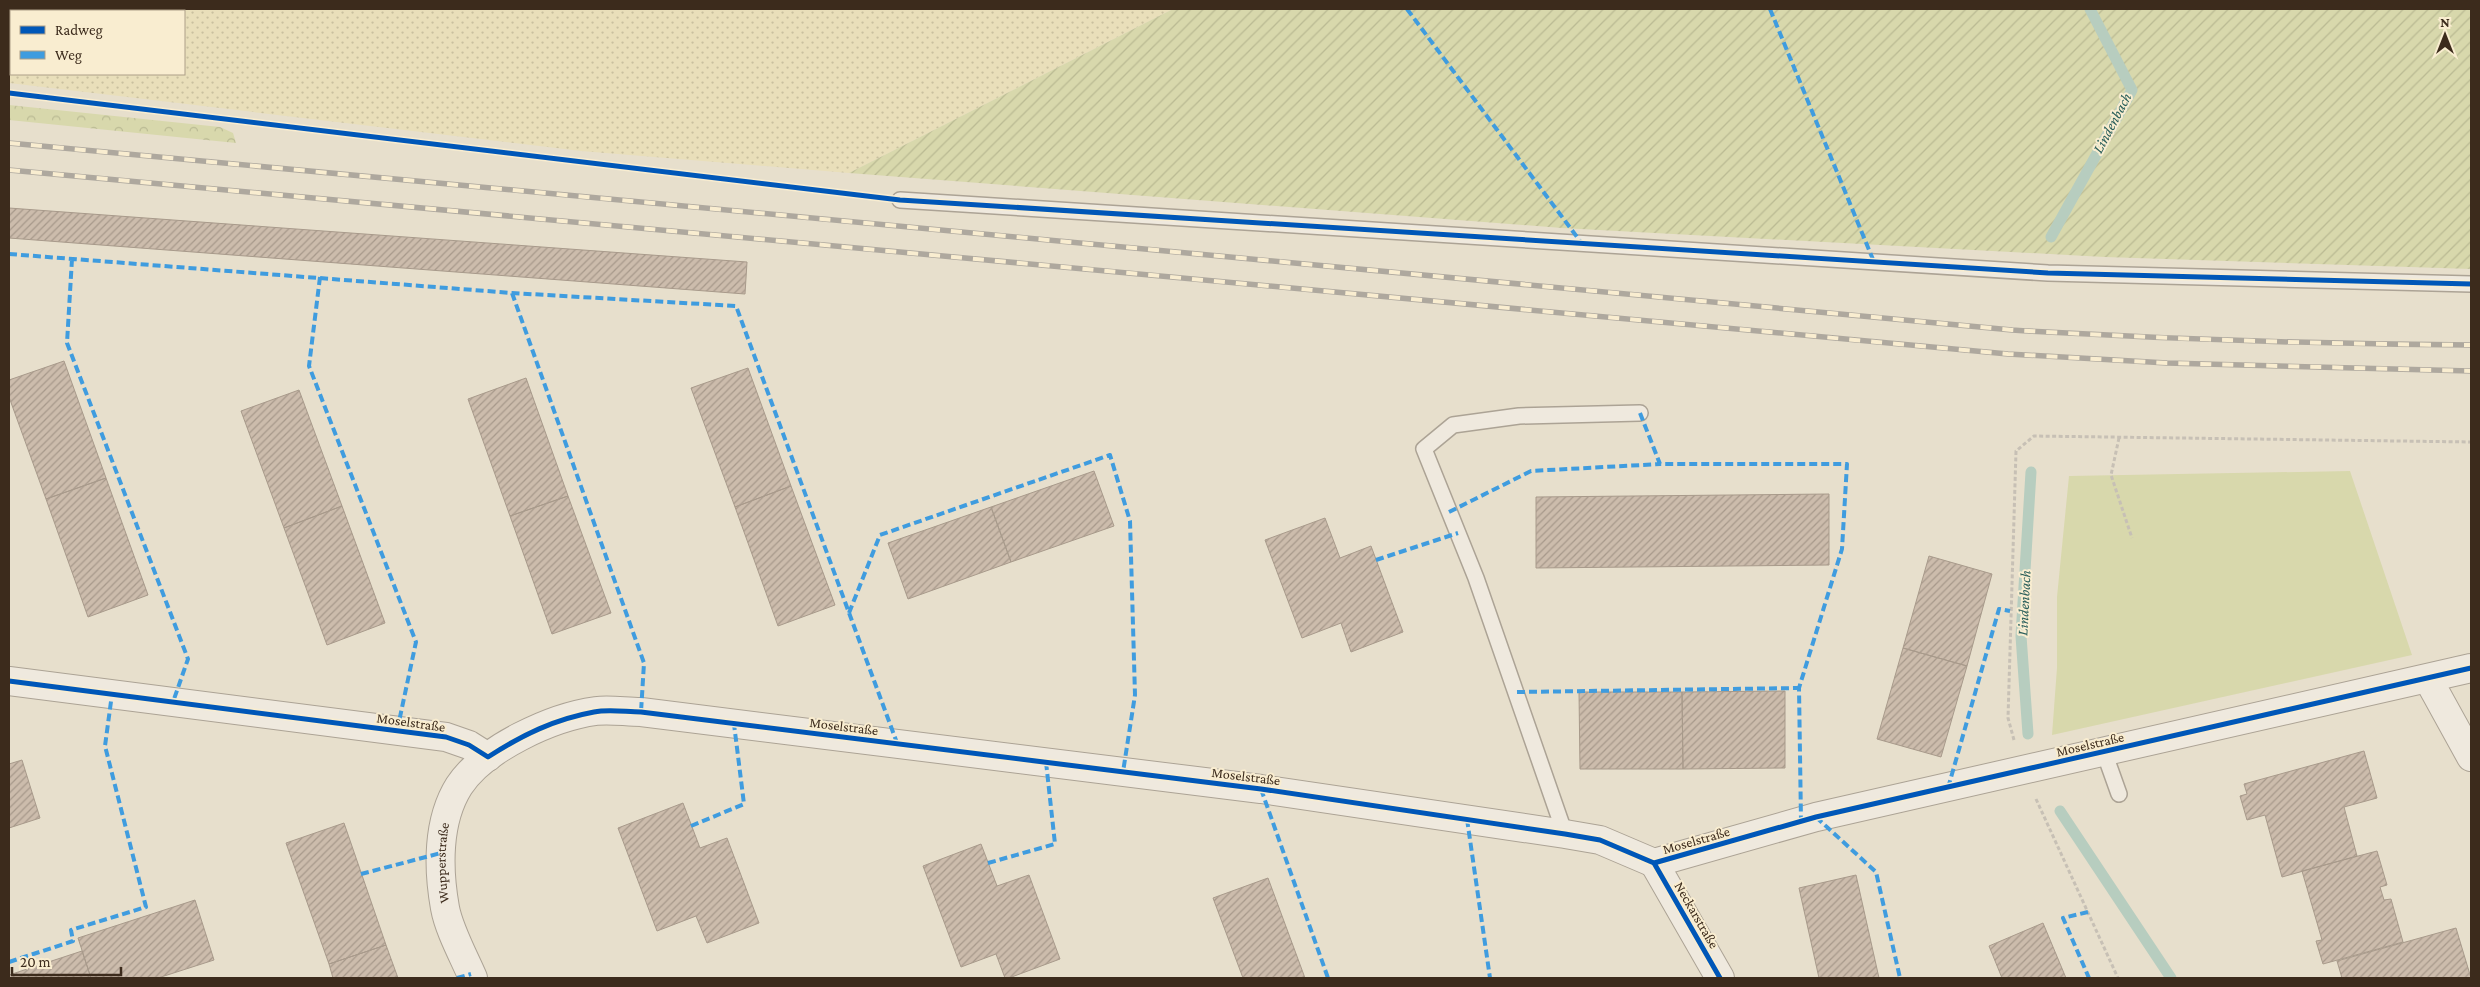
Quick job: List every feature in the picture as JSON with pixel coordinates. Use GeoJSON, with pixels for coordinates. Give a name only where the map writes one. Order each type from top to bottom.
{"type":"FeatureCollection","features":[{"type":"Feature","properties":{"kind":"street","name":"Moselstraße"},"geometry":{"type":"LineString","coordinates":[[9,681],[446,737],[469,744],[488,757],[520,737],[550,723],[596,711],[641,712],[1261,789],[1565,834],[1600,840],[1654,863],[1816,817],[2471,668]]}},
{"type":"Feature","properties":{"kind":"street"},"geometry":{"type":"LineString","coordinates":[[2428,678],[2471,758]]}},
{"type":"Feature","properties":{"kind":"street","name":"Wupperstraße"},"geometry":{"type":"LineString","coordinates":[[473,978],[445,910],[439,863],[448,812],[460,786],[488,757]]}},
{"type":"Feature","properties":{"kind":"street","name":"Neckarstraße"},"geometry":{"type":"LineString","coordinates":[[1654,863],[1720,978]]}},
{"type":"Feature","properties":{"kind":"lane"},"geometry":{"type":"LineString","coordinates":[[900,200],[2048,273],[2471,284]]}},
{"type":"Feature","properties":{"kind":"lane"},"geometry":{"type":"LineString","coordinates":[[1565,834],[1476,578],[1424,450],[1453,425],[1519,416],[1640,412]]}},
{"type":"Feature","properties":{"kind":"lane"},"geometry":{"type":"LineString","coordinates":[[2104,752],[2119,794]]}},
{"type":"Feature","properties":{"kind":"path"},"geometry":{"type":"LineString","coordinates":[[2118,978],[2023,771],[2008,718],[2016,451],[2034,436],[2471,442]]}},
{"type":"Feature","properties":{"kind":"path"},"geometry":{"type":"LineString","coordinates":[[2119,438],[2111,475],[2132,538]]}},
{"type":"Feature","properties":{"kind":"shaded area"},"geometry":{"type":"Polygon","coordinates":[[[9,9],[1173,9],[849,173],[581,151],[9,83],[9,9]]]}},
{"type":"Feature","properties":{"kind":"green space"},"geometry":{"type":"Polygon","coordinates":[[[1173,9],[2471,9],[2471,269],[2105,257],[1562,228],[849,173],[1173,9]]]}},
{"type":"Feature","properties":{"kind":"green space"},"geometry":{"type":"Polygon","coordinates":[[[9,105],[220,127],[233,133],[236,143],[9,120],[9,105]]]}},
{"type":"Feature","properties":{"kind":"green space"},"geometry":{"type":"Polygon","coordinates":[[[2350,471],[2412,655],[2052,735],[2057,668],[2057,597],[2069,476],[2350,471]]]}},
{"type":"Feature","properties":{"kind":"building"},"geometry":{"type":"Polygon","coordinates":[[[9,208],[747,262],[745,294],[9,238],[9,208]]]}},
{"type":"Feature","properties":{"kind":"building"},"geometry":{"type":"Polygon","coordinates":[[[64,361],[106,478],[46,499],[9,397],[9,380],[64,361]]]}},
{"type":"Feature","properties":{"kind":"building"},"geometry":{"type":"Polygon","coordinates":[[[748,368],[791,486],[735,507],[691,388],[748,368]]]}},
{"type":"Feature","properties":{"kind":"building"},"geometry":{"type":"Polygon","coordinates":[[[526,378],[568,496],[510,516],[468,399],[526,378]]]}},
{"type":"Feature","properties":{"kind":"building"},"geometry":{"type":"Polygon","coordinates":[[[299,390],[342,506],[284,528],[241,411],[299,390]]]}},
{"type":"Feature","properties":{"kind":"building"},"geometry":{"type":"Polygon","coordinates":[[[1094,471],[1114,526],[1011,562],[991,507],[1094,471]]]}},
{"type":"Feature","properties":{"kind":"building"},"geometry":{"type":"Polygon","coordinates":[[[106,478],[148,595],[88,617],[46,499],[106,478]]]}},
{"type":"Feature","properties":{"kind":"building"},"geometry":{"type":"Polygon","coordinates":[[[791,486],[835,605],[778,626],[735,507],[791,486]]]}},
{"type":"Feature","properties":{"kind":"building"},"geometry":{"type":"Polygon","coordinates":[[[1829,494],[1829,565],[1536,568],[1536,497],[1829,494]]]}},
{"type":"Feature","properties":{"kind":"building"},"geometry":{"type":"Polygon","coordinates":[[[568,496],[611,613],[552,634],[510,516],[568,496]]]}},
{"type":"Feature","properties":{"kind":"building"},"geometry":{"type":"Polygon","coordinates":[[[342,506],[385,623],[327,645],[284,528],[342,506]]]}},
{"type":"Feature","properties":{"kind":"building"},"geometry":{"type":"Polygon","coordinates":[[[991,507],[1011,562],[908,599],[888,543],[991,507]]]}},
{"type":"Feature","properties":{"kind":"building"},"geometry":{"type":"Polygon","coordinates":[[[1325,518],[1340,558],[1371,546],[1403,632],[1351,652],[1341,623],[1302,638],[1265,540],[1325,518]]]}},
{"type":"Feature","properties":{"kind":"building"},"geometry":{"type":"Polygon","coordinates":[[[1929,556],[1992,574],[1967,666],[1903,648],[1929,556]]]}},
{"type":"Feature","properties":{"kind":"building"},"geometry":{"type":"Polygon","coordinates":[[[1903,648],[1967,666],[1941,757],[1877,739],[1903,648]]]}},
{"type":"Feature","properties":{"kind":"building"},"geometry":{"type":"Polygon","coordinates":[[[1785,691],[1785,768],[1683,769],[1682,692],[1785,691]]]}},
{"type":"Feature","properties":{"kind":"building"},"geometry":{"type":"Polygon","coordinates":[[[1579,692],[1682,692],[1683,769],[1580,769],[1579,692]]]}},
{"type":"Feature","properties":{"kind":"building"},"geometry":{"type":"Polygon","coordinates":[[[2364,751],[2377,798],[2344,807],[2357,856],[2282,877],[2265,815],[2247,820],[2240,796],[2247,794],[2244,784],[2364,751]]]}},
{"type":"Feature","properties":{"kind":"building"},"geometry":{"type":"Polygon","coordinates":[[[22,760],[40,818],[9,828],[9,764],[22,760]]]}},
{"type":"Feature","properties":{"kind":"building"},"geometry":{"type":"Polygon","coordinates":[[[683,803],[700,848],[727,838],[759,923],[707,943],[696,916],[657,931],[618,828],[683,803]]]}},
{"type":"Feature","properties":{"kind":"building"},"geometry":{"type":"Polygon","coordinates":[[[344,823],[386,945],[329,964],[286,843],[344,823]]]}},
{"type":"Feature","properties":{"kind":"building"},"geometry":{"type":"Polygon","coordinates":[[[981,844],[997,886],[1029,875],[1060,959],[1009,978],[1005,978],[996,954],[961,967],[923,866],[981,844]]]}},
{"type":"Feature","properties":{"kind":"building"},"geometry":{"type":"Polygon","coordinates":[[[2377,851],[2387,885],[2380,887],[2384,900],[2391,899],[2403,942],[2323,964],[2316,941],[2322,940],[2302,871],[2377,851]]]}},
{"type":"Feature","properties":{"kind":"building"},"geometry":{"type":"Polygon","coordinates":[[[1856,875],[1879,978],[1819,978],[1799,888],[1856,875]]]}},
{"type":"Feature","properties":{"kind":"building"},"geometry":{"type":"Polygon","coordinates":[[[1268,878],[1305,978],[1243,978],[1213,898],[1268,878]]]}},
{"type":"Feature","properties":{"kind":"building"},"geometry":{"type":"Polygon","coordinates":[[[195,900],[214,960],[158,978],[91,978],[78,938],[195,900]]]}},
{"type":"Feature","properties":{"kind":"building"},"geometry":{"type":"Polygon","coordinates":[[[2043,923],[2066,978],[2002,978],[1989,946],[2043,923]]]}},
{"type":"Feature","properties":{"kind":"building"},"geometry":{"type":"Polygon","coordinates":[[[2456,928],[2471,978],[2342,978],[2337,961],[2456,928]]]}},
{"type":"Feature","properties":{"kind":"building"},"geometry":{"type":"Polygon","coordinates":[[[386,945],[398,978],[333,978],[329,964],[386,945]]]}},
{"type":"Feature","properties":{"kind":"building"},"geometry":{"type":"Polygon","coordinates":[[[82,951],[91,978],[9,978],[9,975],[82,951]]]}},
{"type":"Feature","properties":{"kind":"waterway","name":"Lindenbach"},"geometry":{"type":"LineString","coordinates":[[2051,237],[2132,90],[2090,9]]}},
{"type":"Feature","properties":{"kind":"waterway","name":"Lindenbach"},"geometry":{"type":"LineString","coordinates":[[2028,734],[2021,636],[2031,472]]}},
{"type":"Feature","properties":{"kind":"waterway","name":"Lindenbach"},"geometry":{"type":"LineString","coordinates":[[2060,811],[2171,978]]}},
{"type":"Feature","properties":{"kind":"railway"},"geometry":{"type":"LineString","coordinates":[[9,143],[2012,330],[2242,340],[2471,345]]}},
{"type":"Feature","properties":{"kind":"railway"},"geometry":{"type":"LineString","coordinates":[[9,170],[2008,354],[2167,363],[2471,371]]}},
{"type":"Feature","properties":{"kind":"marked path"},"geometry":{"type":"LineString","coordinates":[[1407,9],[1583,245]]}},
{"type":"Feature","properties":{"kind":"marked path"},"geometry":{"type":"LineString","coordinates":[[1770,9],[1874,262]]}},
{"type":"Feature","properties":{"kind":"marked path"},"geometry":{"type":"LineString","coordinates":[[9,254],[512,293],[736,306],[897,743]]}},
{"type":"Feature","properties":{"kind":"marked path"},"geometry":{"type":"LineString","coordinates":[[72,259],[67,343],[188,659],[173,702]]}},
{"type":"Feature","properties":{"kind":"marked path"},"geometry":{"type":"LineString","coordinates":[[320,277],[309,366],[416,642],[397,731]]}},
{"type":"Feature","properties":{"kind":"marked path"},"geometry":{"type":"LineString","coordinates":[[512,293],[644,663],[641,712]]}},
{"type":"Feature","properties":{"kind":"marked path"},"geometry":{"type":"LineString","coordinates":[[1640,413],[1660,464],[1847,464],[1842,549],[1799,688],[1801,821]]}},
{"type":"Feature","properties":{"kind":"marked path"},"geometry":{"type":"LineString","coordinates":[[849,613],[880,535],[1110,455],[1130,521],[1135,695],[1123,772]]}},
{"type":"Feature","properties":{"kind":"marked path"},"geometry":{"type":"LineString","coordinates":[[1449,512],[1531,471],[1660,464]]}},
{"type":"Feature","properties":{"kind":"marked path"},"geometry":{"type":"LineString","coordinates":[[1376,560],[1458,533]]}},
{"type":"Feature","properties":{"kind":"marked path"},"geometry":{"type":"LineString","coordinates":[[1948,788],[1999,609],[2010,611]]}},
{"type":"Feature","properties":{"kind":"marked path"},"geometry":{"type":"LineString","coordinates":[[1517,692],[1799,688]]}},
{"type":"Feature","properties":{"kind":"marked path"},"geometry":{"type":"LineString","coordinates":[[9,962],[73,941],[71,930],[146,907],[105,746],[112,694]]}},
{"type":"Feature","properties":{"kind":"marked path"},"geometry":{"type":"LineString","coordinates":[[691,826],[744,804],[734,724]]}},
{"type":"Feature","properties":{"kind":"marked path"},"geometry":{"type":"LineString","coordinates":[[988,863],[1055,844],[1046,762]]}},
{"type":"Feature","properties":{"kind":"marked path"},"geometry":{"type":"LineString","coordinates":[[1261,789],[1328,978]]}},
{"type":"Feature","properties":{"kind":"marked path"},"geometry":{"type":"LineString","coordinates":[[1816,817],[1876,872],[1900,978]]}},
{"type":"Feature","properties":{"kind":"marked path"},"geometry":{"type":"LineString","coordinates":[[1467,819],[1490,978]]}},
{"type":"Feature","properties":{"kind":"marked path"},"geometry":{"type":"LineString","coordinates":[[361,874],[441,853]]}},
{"type":"Feature","properties":{"kind":"marked path"},"geometry":{"type":"LineString","coordinates":[[2088,912],[2063,918],[2089,978]]}},
{"type":"Feature","properties":{"kind":"marked path"},"geometry":{"type":"LineString","coordinates":[[457,978],[471,974]]}},
{"type":"Feature","properties":{"kind":"cycle path"},"geometry":{"type":"LineString","coordinates":[[9,93],[900,200],[2048,273],[2471,284]]}},
{"type":"Feature","properties":{"kind":"cycle path"},"geometry":{"type":"LineString","coordinates":[[9,681],[446,737],[469,745],[488,757],[526,735],[566,719],[600,711],[641,712],[1261,789],[1565,834],[1600,840],[1654,863],[1816,817],[2471,668]]}},
{"type":"Feature","properties":{"kind":"cycle path"},"geometry":{"type":"LineString","coordinates":[[1654,863],[1720,978]]}}]}
